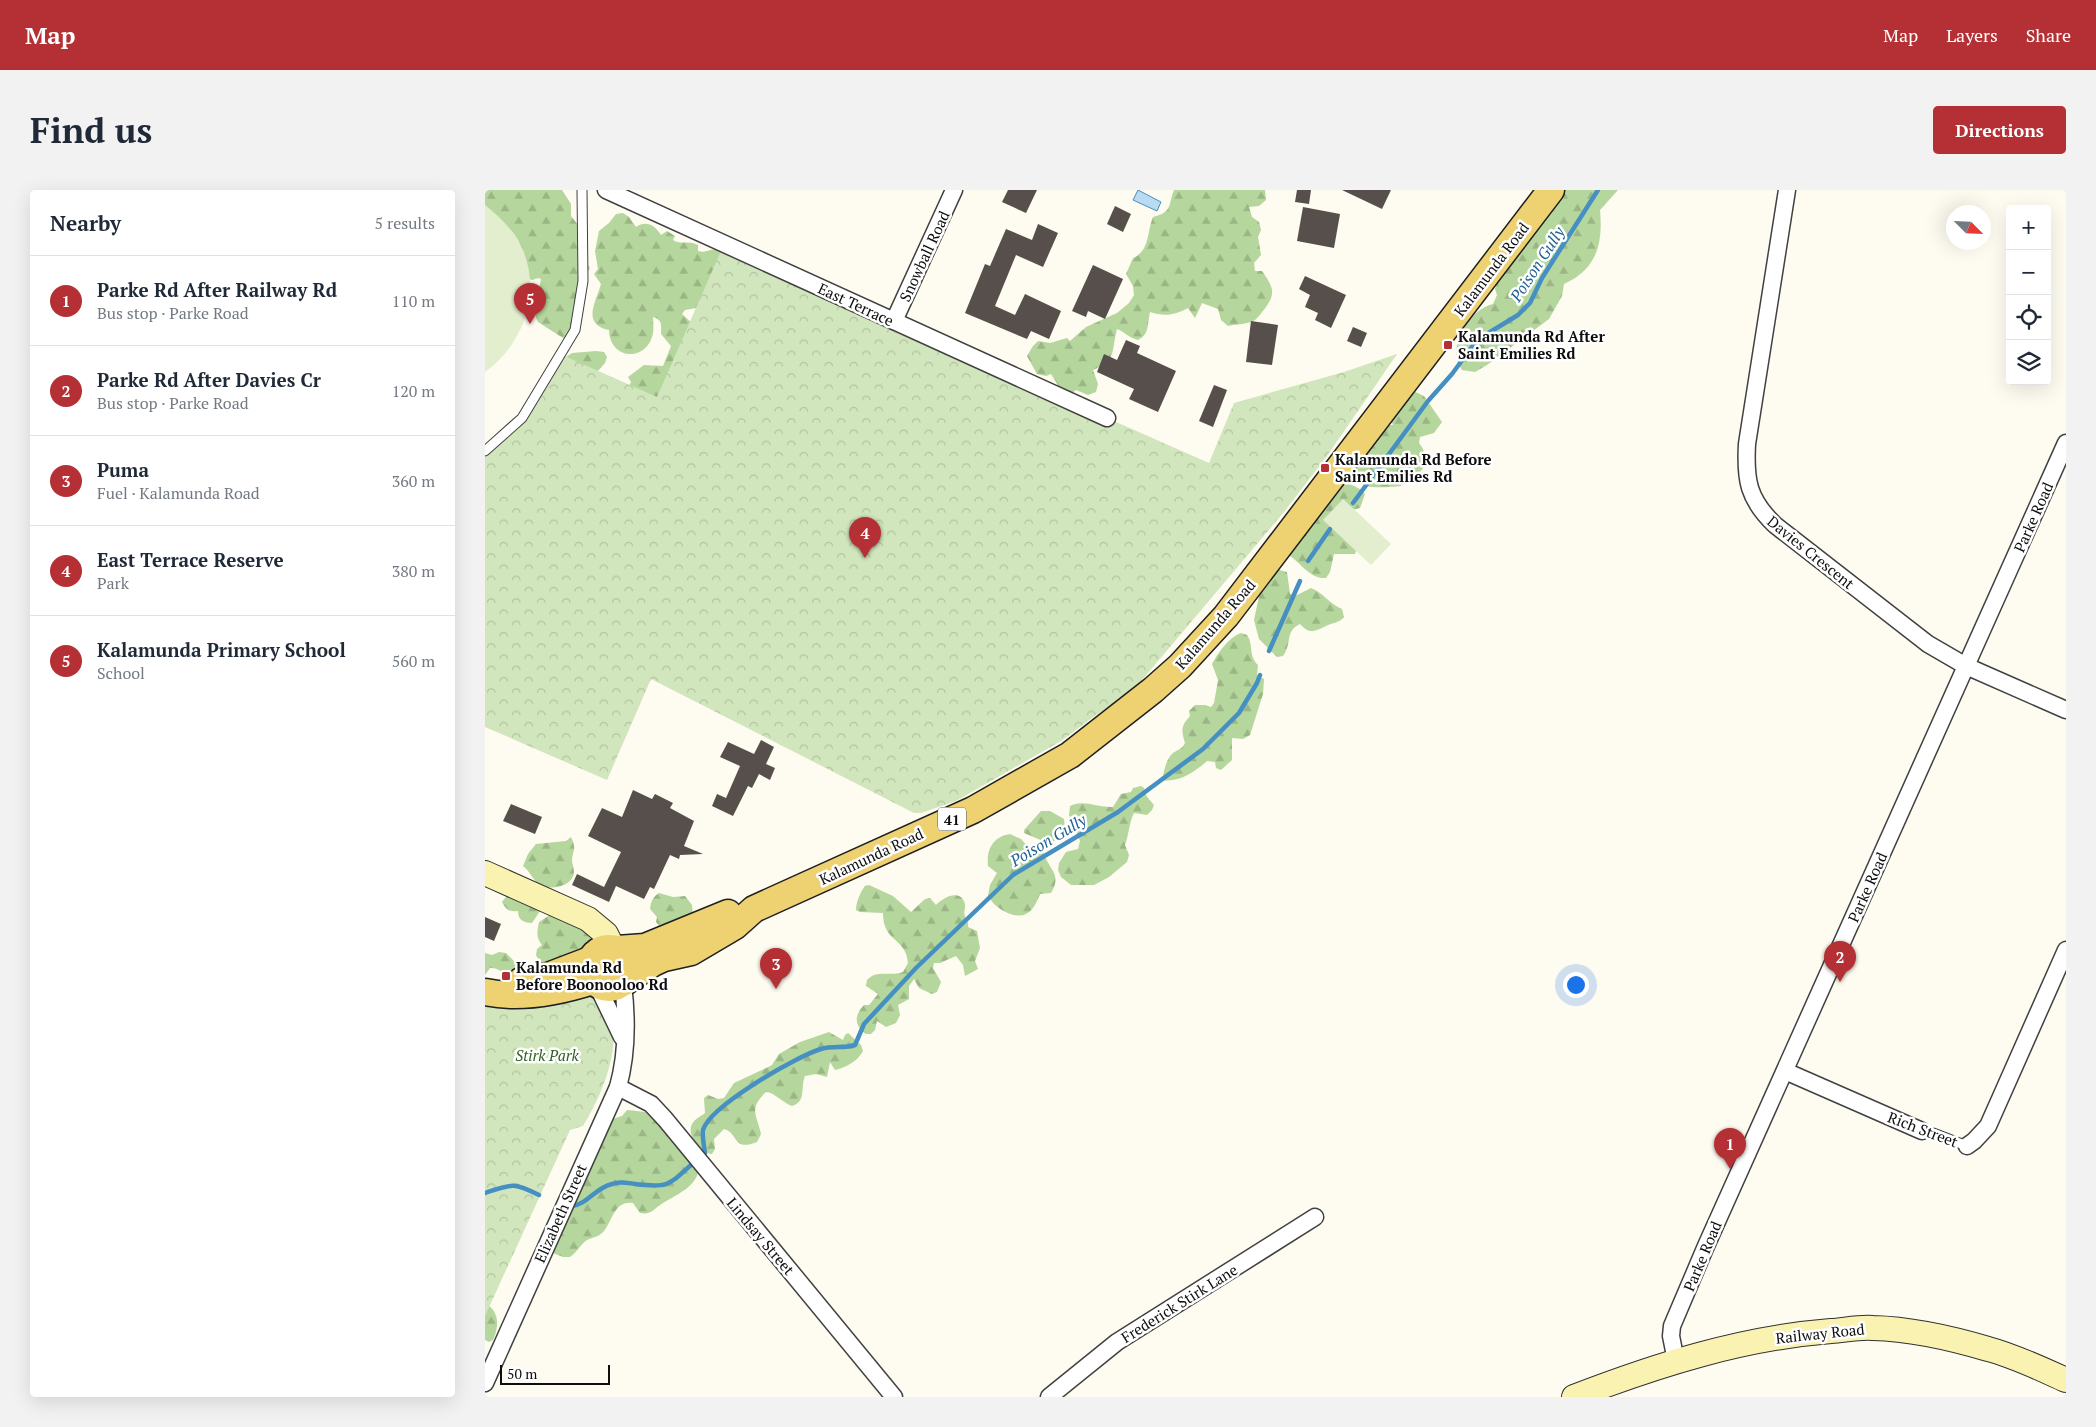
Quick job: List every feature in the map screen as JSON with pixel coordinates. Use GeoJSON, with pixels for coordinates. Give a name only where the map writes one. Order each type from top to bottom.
{"type":"FeatureCollection","features":[{"type":"Feature","properties":{"kind":"main road","name":"Kalamunda Road"},"geometry":{"type":"LineString","coordinates":[[485,987],[496,982],[548,976],[601,962],[645,947],[725,914],[754,909],[973,810],[1070,755],[1118,719],[1173,672],[1226,616],[1550,190]]}},
{"type":"Feature","properties":{"kind":"main road","name":"Kalamunda Road"},"geometry":{"type":"LineString","coordinates":[[624,983],[653,963],[664,958],[691,952],[735,926],[754,909]]}},
{"type":"Feature","properties":{"kind":"main road"},"geometry":{"type":"LineString","coordinates":[[601,962],[623,952],[629,963],[630,970],[624,983]]}},
{"type":"Feature","properties":{"kind":"main road","name":"Kalamunda Road"},"geometry":{"type":"LineString","coordinates":[[485,992],[497,995],[531,994],[564,990],[601,962]]}},
{"type":"Feature","properties":{"kind":"main road","name":"41"},"geometry":{"type":"LineString","coordinates":[[601,962],[606,988],[618,987],[624,983]]}},
{"type":"Feature","properties":{"kind":"street","name":"East Terrace"},"geometry":{"type":"LineString","coordinates":[[606,190],[1107,418]]}},
{"type":"Feature","properties":{"kind":"street","name":"Snowball Road"},"geometry":{"type":"LineString","coordinates":[[894,321],[954,190]]}},
{"type":"Feature","properties":{"kind":"street","name":"Davies Crescent"},"geometry":{"type":"LineString","coordinates":[[1787,190],[1747,444],[1746,463],[1751,491],[1761,512],[1913,633],[1965,666],[2066,710]]}},
{"type":"Feature","properties":{"kind":"street","name":"Parke Road"},"geometry":{"type":"LineString","coordinates":[[1676,1361],[1671,1336],[1676,1316],[2066,443]]}},
{"type":"Feature","properties":{"kind":"street"},"geometry":{"type":"LineString","coordinates":[[485,872],[568,911],[586,934],[601,962]]}},
{"type":"Feature","properties":{"kind":"street","name":"Rich Street"},"geometry":{"type":"LineString","coordinates":[[1967,1146],[1975,1141],[1988,1126],[2066,950]]}},
{"type":"Feature","properties":{"kind":"street","name":"Elizabeth Street"},"geometry":{"type":"LineString","coordinates":[[601,962],[624,1042]]}},
{"type":"Feature","properties":{"kind":"street","name":"Elizabeth Street"},"geometry":{"type":"LineString","coordinates":[[485,1382],[585,1156],[618,1087],[622,1071],[624,1042],[624,983]]}},
{"type":"Feature","properties":{"kind":"street","name":"Rich Street"},"geometry":{"type":"LineString","coordinates":[[1785,1071],[1922,1131]]}},
{"type":"Feature","properties":{"kind":"street","name":"Lindsay Street"},"geometry":{"type":"LineString","coordinates":[[618,1087],[651,1104],[894,1397]]}},
{"type":"Feature","properties":{"kind":"street","name":"Frederick Stirk Lane"},"geometry":{"type":"LineString","coordinates":[[1049,1397],[1117,1342],[1315,1217]]}},
{"type":"Feature","properties":{"kind":"street","name":"Railway Road"},"geometry":{"type":"LineString","coordinates":[[1574,1397],[1634,1374],[1676,1361],[1779,1336],[1872,1328],[1942,1337],[1990,1349],[2066,1380]]}},
{"type":"Feature","properties":{"kind":"lane"},"geometry":{"type":"LineString","coordinates":[[485,451],[522,418],[575,330],[583,281],[582,190]]}},
{"type":"Feature","properties":{"kind":"lane","name":"Rich Street"},"geometry":{"type":"LineString","coordinates":[[1922,1131],[1933,1133],[1967,1146]]}},
{"type":"Feature","properties":{"kind":"green space"},"geometry":{"type":"Polygon","coordinates":[[[485,190],[562,190],[571,204],[571,216],[578,225],[587,244],[586,262],[590,268],[586,275],[587,286],[574,337],[563,338],[538,322],[533,299],[538,295],[541,279],[532,280],[523,276],[485,226],[485,190]]]}},
{"type":"Feature","properties":{"kind":"green space"},"geometry":{"type":"Polygon","coordinates":[[[1174,190],[1265,190],[1266,200],[1259,206],[1249,207],[1252,217],[1259,222],[1261,230],[1258,237],[1261,255],[1254,263],[1255,271],[1262,271],[1271,287],[1272,296],[1270,301],[1254,321],[1228,326],[1221,320],[1218,309],[1202,303],[1195,318],[1188,308],[1170,314],[1150,312],[1146,332],[1142,338],[1138,340],[1132,338],[1117,329],[1110,359],[1093,370],[1098,384],[1096,392],[1088,395],[1076,390],[1069,395],[1061,390],[1051,374],[1046,376],[1037,374],[1027,356],[1038,341],[1050,343],[1067,338],[1070,341],[1086,327],[1117,313],[1129,303],[1134,295],[1133,286],[1126,274],[1133,258],[1145,246],[1153,217],[1167,210],[1174,190]]]}},
{"type":"Feature","properties":{"kind":"green space"},"geometry":{"type":"Polygon","coordinates":[[[1561,190],[1618,190],[1600,210],[1599,244],[1591,263],[1575,278],[1564,284],[1562,296],[1549,319],[1487,365],[1475,372],[1462,370],[1458,361],[1457,351],[1462,331],[1475,314],[1493,304],[1497,295],[1495,289],[1507,257],[1561,190]]]}},
{"type":"Feature","properties":{"kind":"green space"},"geometry":{"type":"Polygon","coordinates":[[[485,205],[515,235],[524,253],[529,271],[530,290],[527,309],[521,327],[512,344],[500,359],[485,372],[485,205]]]}},
{"type":"Feature","properties":{"kind":"green space"},"geometry":{"type":"Polygon","coordinates":[[[623,213],[629,217],[636,227],[647,224],[656,229],[661,235],[667,231],[675,236],[673,240],[698,245],[698,251],[717,250],[727,253],[696,308],[685,310],[682,314],[694,325],[717,413],[627,392],[631,382],[628,377],[644,365],[663,366],[671,346],[661,334],[660,321],[653,317],[653,333],[650,342],[644,349],[637,353],[629,354],[622,352],[616,348],[611,340],[609,330],[600,327],[593,318],[594,305],[601,284],[594,274],[598,269],[595,251],[599,231],[616,214],[623,213]]]}},
{"type":"Feature","properties":{"kind":"green space"},"geometry":{"type":"Polygon","coordinates":[[[724,244],[1209,463],[1234,403],[1344,372],[1397,354],[1327,456],[1284,512],[1131,693],[1096,715],[1061,741],[956,801],[921,813],[914,813],[651,679],[607,780],[485,727],[485,451],[522,418],[560,354],[657,397],[724,244]]]}},
{"type":"Feature","properties":{"kind":"green space"},"geometry":{"type":"Polygon","coordinates":[[[604,352],[607,357],[605,363],[596,373],[566,357],[572,353],[604,352]]]}},
{"type":"Feature","properties":{"kind":"green space"},"geometry":{"type":"Polygon","coordinates":[[[1409,389],[1424,396],[1442,422],[1434,433],[1420,437],[1419,443],[1425,458],[1423,469],[1420,472],[1412,472],[1406,469],[1402,471],[1403,479],[1401,486],[1369,487],[1363,485],[1353,478],[1356,468],[1368,462],[1364,443],[1386,425],[1393,425],[1391,420],[1409,389]]]}},
{"type":"Feature","properties":{"kind":"green space"},"geometry":{"type":"Polygon","coordinates":[[[1346,482],[1360,489],[1365,494],[1360,508],[1352,510],[1333,529],[1343,533],[1356,551],[1355,554],[1334,554],[1330,572],[1326,578],[1320,578],[1311,574],[1290,556],[1291,548],[1337,483],[1346,482]]]}},
{"type":"Feature","properties":{"kind":"green space"},"geometry":{"type":"Polygon","coordinates":[[[1343,499],[1391,544],[1371,565],[1323,520],[1343,499]]]}},
{"type":"Feature","properties":{"kind":"green space"},"geometry":{"type":"Polygon","coordinates":[[[1276,569],[1287,572],[1290,594],[1297,595],[1311,588],[1342,609],[1344,617],[1338,622],[1313,631],[1307,630],[1300,624],[1292,630],[1283,656],[1277,657],[1259,639],[1254,620],[1261,587],[1276,569]]]}},
{"type":"Feature","properties":{"kind":"green space"},"geometry":{"type":"Polygon","coordinates":[[[1241,633],[1247,635],[1249,639],[1253,658],[1258,665],[1257,675],[1264,679],[1263,694],[1250,735],[1243,739],[1232,738],[1232,760],[1221,770],[1216,768],[1215,762],[1207,761],[1186,776],[1174,780],[1162,780],[1169,758],[1185,743],[1183,728],[1190,716],[1189,711],[1195,705],[1211,707],[1214,703],[1218,680],[1212,664],[1228,642],[1241,633]]]}},
{"type":"Feature","properties":{"kind":"green space"},"geometry":{"type":"Polygon","coordinates":[[[1141,786],[1154,805],[1147,815],[1134,813],[1125,845],[1129,855],[1127,862],[1109,877],[1094,885],[1071,885],[1061,877],[1058,870],[1059,863],[1066,852],[1078,849],[1080,841],[1069,815],[1070,806],[1081,803],[1113,807],[1121,794],[1131,792],[1133,788],[1141,786]]]}},
{"type":"Feature","properties":{"kind":"green space"},"geometry":{"type":"Polygon","coordinates":[[[1041,811],[1050,811],[1064,819],[1062,832],[1053,842],[1043,841],[1024,833],[1024,830],[1041,811]]]}},
{"type":"Feature","properties":{"kind":"green space"},"geometry":{"type":"Polygon","coordinates":[[[1010,834],[1021,839],[1029,848],[1038,849],[1044,853],[1056,881],[1051,893],[1040,894],[1031,910],[1021,915],[1010,914],[1004,911],[988,896],[990,885],[997,873],[988,866],[988,854],[995,841],[1010,834]]]}},
{"type":"Feature","properties":{"kind":"green space"},"geometry":{"type":"Polygon","coordinates":[[[571,837],[574,847],[572,860],[573,877],[562,886],[546,887],[539,885],[523,866],[528,854],[536,844],[566,841],[571,837]]]}},
{"type":"Feature","properties":{"kind":"green space"},"geometry":{"type":"Polygon","coordinates":[[[869,885],[893,896],[911,912],[925,899],[930,898],[936,905],[947,897],[960,896],[965,904],[964,914],[968,927],[977,931],[980,948],[975,961],[978,969],[965,976],[963,965],[956,956],[940,963],[934,963],[933,968],[941,982],[937,992],[932,994],[919,988],[914,979],[909,986],[909,999],[898,1005],[900,1015],[896,1023],[886,1027],[877,1021],[875,1030],[871,1034],[866,1034],[857,1024],[857,1016],[864,1005],[869,1005],[878,994],[866,986],[867,980],[879,974],[903,972],[908,963],[903,948],[887,930],[883,913],[860,912],[856,910],[861,891],[865,886],[869,885]]]}},
{"type":"Feature","properties":{"kind":"green space"},"geometry":{"type":"Polygon","coordinates":[[[659,893],[673,897],[685,896],[692,905],[694,926],[662,930],[656,922],[657,917],[650,909],[655,896],[659,893]]]}},
{"type":"Feature","properties":{"kind":"green space"},"geometry":{"type":"Polygon","coordinates":[[[508,894],[515,897],[520,903],[528,902],[538,908],[540,911],[532,923],[522,920],[519,917],[518,911],[510,911],[505,907],[502,902],[508,894]]]}},
{"type":"Feature","properties":{"kind":"green space"},"geometry":{"type":"Polygon","coordinates":[[[554,912],[595,935],[594,941],[588,949],[541,965],[536,955],[537,949],[542,945],[537,934],[539,922],[554,912]]]}},
{"type":"Feature","properties":{"kind":"green space"},"geometry":{"type":"Polygon","coordinates":[[[499,952],[506,953],[515,962],[515,966],[510,973],[490,968],[485,975],[485,953],[492,955],[499,952]]]}},
{"type":"Feature","properties":{"kind":"green space","name":"Stirk Park"},"geometry":{"type":"Polygon","coordinates":[[[593,981],[607,1002],[612,1015],[614,1030],[608,1073],[597,1100],[583,1126],[570,1130],[485,1316],[485,992],[593,981]]]}},
{"type":"Feature","properties":{"kind":"green space"},"geometry":{"type":"Polygon","coordinates":[[[829,1032],[843,1040],[848,1033],[861,1045],[863,1051],[861,1055],[851,1064],[835,1070],[830,1062],[827,1077],[816,1074],[805,1076],[800,1101],[792,1106],[766,1092],[760,1098],[755,1108],[761,1134],[757,1142],[743,1145],[729,1131],[724,1129],[714,1139],[715,1149],[712,1154],[699,1147],[693,1138],[691,1129],[692,1124],[705,1113],[704,1098],[708,1095],[718,1099],[724,1098],[734,1083],[772,1065],[779,1054],[800,1042],[829,1032]]]}},
{"type":"Feature","properties":{"kind":"green space"},"geometry":{"type":"Polygon","coordinates":[[[627,1110],[658,1114],[680,1124],[683,1128],[686,1143],[698,1163],[698,1170],[693,1183],[650,1212],[640,1213],[633,1203],[622,1204],[615,1211],[602,1233],[587,1240],[570,1257],[563,1257],[553,1253],[551,1247],[567,1214],[575,1206],[574,1202],[589,1167],[594,1162],[597,1149],[612,1119],[622,1116],[627,1110]]]}},
{"type":"Feature","properties":{"kind":"green space"},"geometry":{"type":"Polygon","coordinates":[[[485,1303],[496,1315],[497,1320],[495,1335],[493,1340],[489,1342],[485,1340],[485,1303]]]}},
{"type":"Feature","properties":{"kind":"water"},"geometry":{"type":"Polygon","coordinates":[[[1138,190],[1161,202],[1157,211],[1133,200],[1138,190]]]}},
{"type":"Feature","properties":{"kind":"building"},"geometry":{"type":"Polygon","coordinates":[[[1008,190],[1037,190],[1026,213],[1002,202],[1008,190]]]}},
{"type":"Feature","properties":{"kind":"building"},"geometry":{"type":"Polygon","coordinates":[[[1297,190],[1311,190],[1309,204],[1295,202],[1297,190]]]}},
{"type":"Feature","properties":{"kind":"building"},"geometry":{"type":"Polygon","coordinates":[[[1342,190],[1391,190],[1382,209],[1342,190]]]}},
{"type":"Feature","properties":{"kind":"building"},"geometry":{"type":"Polygon","coordinates":[[[1115,206],[1131,214],[1123,232],[1107,224],[1115,206]]]}},
{"type":"Feature","properties":{"kind":"building"},"geometry":{"type":"Polygon","coordinates":[[[1303,207],[1340,214],[1334,248],[1297,241],[1303,207]]]}},
{"type":"Feature","properties":{"kind":"building"},"geometry":{"type":"Polygon","coordinates":[[[1038,224],[1058,233],[1043,267],[1016,255],[995,306],[1015,315],[1025,294],[1061,311],[1049,339],[1031,331],[1027,339],[965,313],[985,264],[990,266],[1006,229],[1032,240],[1038,224]]]}},
{"type":"Feature","properties":{"kind":"building"},"geometry":{"type":"Polygon","coordinates":[[[1093,265],[1123,279],[1105,319],[1088,311],[1086,317],[1072,311],[1093,265]]]}},
{"type":"Feature","properties":{"kind":"building"},"geometry":{"type":"Polygon","coordinates":[[[1305,276],[1346,295],[1331,328],[1315,320],[1318,313],[1305,307],[1310,295],[1299,289],[1305,276]]]}},
{"type":"Feature","properties":{"kind":"building"},"geometry":{"type":"Polygon","coordinates":[[[1251,321],[1278,325],[1272,365],[1246,362],[1251,321]]]}},
{"type":"Feature","properties":{"kind":"building"},"geometry":{"type":"Polygon","coordinates":[[[1353,327],[1367,333],[1361,347],[1347,341],[1353,327]]]}},
{"type":"Feature","properties":{"kind":"building"},"geometry":{"type":"Polygon","coordinates":[[[1126,340],[1140,346],[1137,353],[1176,371],[1158,412],[1129,399],[1134,389],[1097,372],[1104,354],[1117,360],[1126,340]]]}},
{"type":"Feature","properties":{"kind":"building"},"geometry":{"type":"Polygon","coordinates":[[[1214,385],[1227,390],[1213,427],[1199,421],[1214,385]]]}},
{"type":"Feature","properties":{"kind":"building"},"geometry":{"type":"Polygon","coordinates":[[[761,740],[774,747],[766,764],[775,768],[770,780],[759,774],[752,788],[748,786],[733,816],[712,806],[717,794],[726,798],[740,766],[720,757],[728,742],[754,754],[761,740]]]}},
{"type":"Feature","properties":{"kind":"building"},"geometry":{"type":"Polygon","coordinates":[[[633,790],[652,799],[655,794],[673,803],[670,808],[694,821],[684,846],[703,854],[680,855],[679,859],[670,855],[654,889],[650,887],[644,899],[616,886],[609,902],[572,885],[577,874],[604,887],[621,852],[588,836],[602,808],[622,817],[633,790]]]}},
{"type":"Feature","properties":{"kind":"building"},"geometry":{"type":"Polygon","coordinates":[[[511,804],[542,817],[535,834],[503,821],[511,804]]]}},
{"type":"Feature","properties":{"kind":"building"},"geometry":{"type":"Polygon","coordinates":[[[485,917],[501,924],[494,941],[485,937],[485,917]]]}},
{"type":"Feature","properties":{"kind":"waterway","name":"Poison Gully"},"geometry":{"type":"LineString","coordinates":[[1353,503],[1428,401],[1452,374],[1477,340],[1518,315],[1530,303],[1542,278],[1598,190]]}},
{"type":"Feature","properties":{"kind":"waterway"},"geometry":{"type":"LineString","coordinates":[[1308,561],[1330,529]]}},
{"type":"Feature","properties":{"kind":"waterway","name":"Poison Gully"},"geometry":{"type":"LineString","coordinates":[[1269,651],[1300,581]]}},
{"type":"Feature","properties":{"kind":"waterway","name":"Poison Gully"},"geometry":{"type":"LineString","coordinates":[[705,1153],[703,1130],[709,1120],[721,1108],[756,1083],[793,1061],[825,1048],[855,1045],[864,1024],[916,968],[1013,875],[1118,812],[1203,749],[1239,713],[1260,675]]}},
{"type":"Feature","properties":{"kind":"waterway","name":"Poison Gully"},"geometry":{"type":"LineString","coordinates":[[572,1206],[578,1205],[606,1186],[615,1183],[623,1182],[654,1186],[666,1184],[691,1165]]}},
{"type":"Feature","properties":{"kind":"waterway"},"geometry":{"type":"LineString","coordinates":[[485,1193],[507,1186],[518,1186],[539,1195]]}},
{"type":"Feature","properties":{"kind":"place","name":"Kalamunda Primary School"},"geometry":{"type":"Point","coordinates":[530,324]}},
{"type":"Feature","properties":{"kind":"place","name":"Kalamunda Rd After Saint Emilies Rd"},"geometry":{"type":"Point","coordinates":[1448,345]}},
{"type":"Feature","properties":{"kind":"place","name":"Kalamunda Rd Before Saint Emilies Rd"},"geometry":{"type":"Point","coordinates":[1325,468]}},
{"type":"Feature","properties":{"kind":"place","name":"East Terrace Reserve"},"geometry":{"type":"Point","coordinates":[865,558]}},
{"type":"Feature","properties":{"kind":"place","name":"Kalamunda Rd Before Boonooloo Rd"},"geometry":{"type":"Point","coordinates":[506,976]}},
{"type":"Feature","properties":{"kind":"place","name":"Parke Rd After Davies Cr"},"geometry":{"type":"Point","coordinates":[1840,982]}},
{"type":"Feature","properties":{"kind":"place","name":"Puma"},"geometry":{"type":"Point","coordinates":[776,989]}},
{"type":"Feature","properties":{"kind":"place","name":"Parke Rd After Railway Rd"},"geometry":{"type":"Point","coordinates":[1730,1169]}}]}
